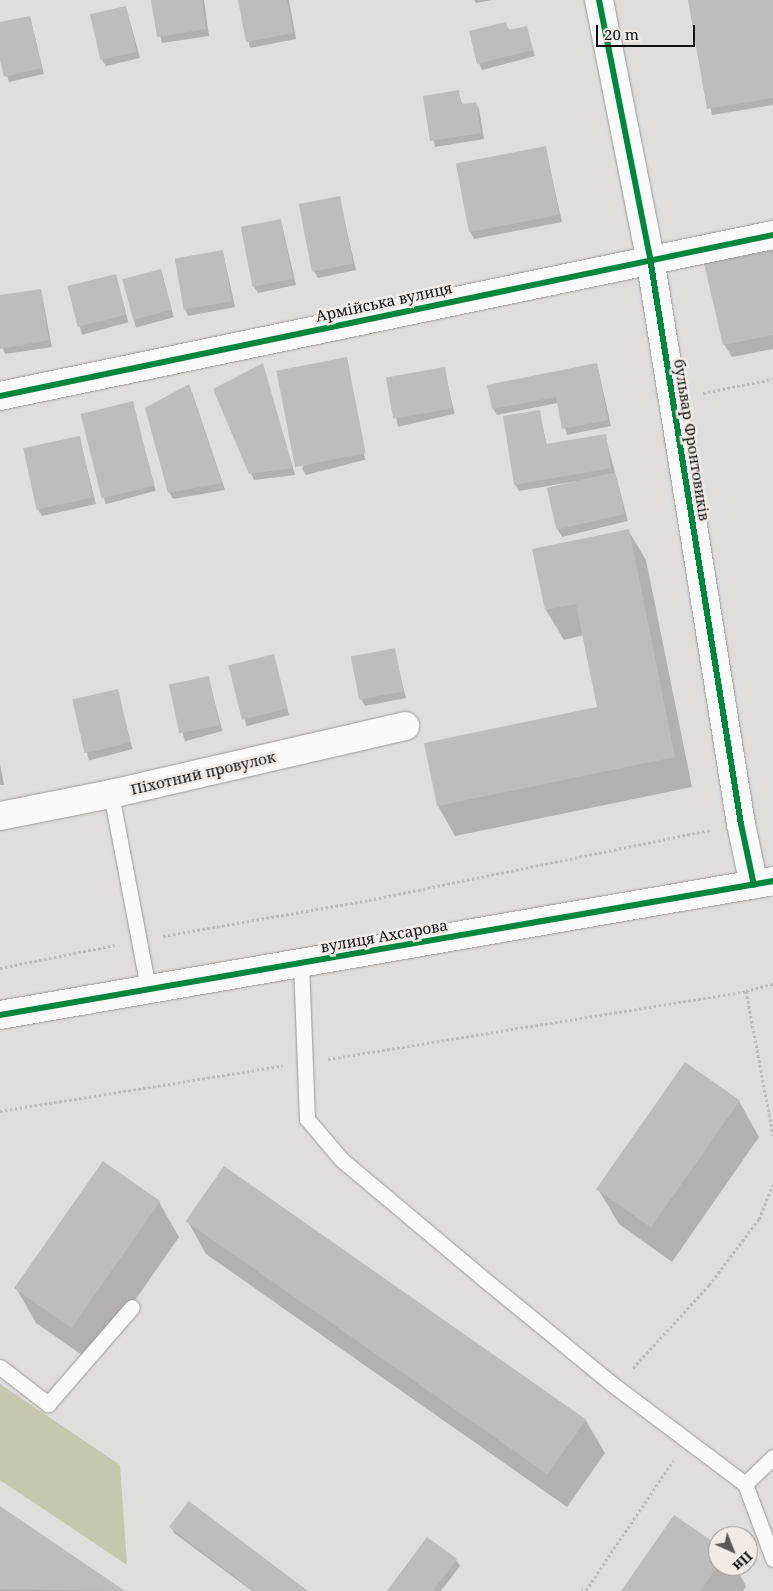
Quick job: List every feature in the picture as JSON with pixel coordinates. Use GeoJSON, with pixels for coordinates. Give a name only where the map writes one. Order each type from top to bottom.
{"type":"FeatureCollection","features":[{"type":"Feature","properties":{"kind":"street","name":"бульвар Фронтовиків"},"geometry":{"type":"LineString","coordinates":[[599,0],[650,258],[741,824],[763,883]]}},
{"type":"Feature","properties":{"kind":"street","name":"Армійська вулиця"},"geometry":{"type":"LineString","coordinates":[[0,396],[650,258],[773,235]]}},
{"type":"Feature","properties":{"kind":"street","name":"Піхотний провулок"},"geometry":{"type":"LineString","coordinates":[[0,816],[111,794],[405,726]]}},
{"type":"Feature","properties":{"kind":"street","name":"вулиця Ахсарова"},"geometry":{"type":"LineString","coordinates":[[0,1015],[763,883]]}},
{"type":"Feature","properties":{"kind":"lane"},"geometry":{"type":"LineString","coordinates":[[111,794],[148,988]]}},
{"type":"Feature","properties":{"kind":"lane"},"geometry":{"type":"LineString","coordinates":[[301,963],[303,1064],[307,1119],[342,1160],[616,1387],[745,1484],[773,1559]]}},
{"type":"Feature","properties":{"kind":"lane"},"geometry":{"type":"LineString","coordinates":[[0,1367],[48,1404],[132,1307]]}},
{"type":"Feature","properties":{"kind":"lane"},"geometry":{"type":"LineString","coordinates":[[745,1484],[773,1457]]}},
{"type":"Feature","properties":{"kind":"path"},"geometry":{"type":"LineString","coordinates":[[673,399],[773,379]]}},
{"type":"Feature","properties":{"kind":"path"},"geometry":{"type":"LineString","coordinates":[[0,968],[139,940],[369,900],[741,824]]}},
{"type":"Feature","properties":{"kind":"path"},"geometry":{"type":"LineString","coordinates":[[0,1111],[144,1086],[303,1064],[746,992],[773,984]]}},
{"type":"Feature","properties":{"kind":"path"},"geometry":{"type":"LineString","coordinates":[[746,992],[773,1135]]}},
{"type":"Feature","properties":{"kind":"path"},"geometry":{"type":"LineString","coordinates":[[616,1387],[710,1285],[759,1219],[773,1186]]}},
{"type":"Feature","properties":{"kind":"path"},"geometry":{"type":"LineString","coordinates":[[581,1591],[586,1590],[639,1516],[687,1440]]}},
{"type":"Feature","properties":{"kind":"green space"},"geometry":{"type":"Polygon","coordinates":[[[0,1384],[120,1465],[127,1565],[0,1480],[0,1384]]]}},
{"type":"Feature","properties":{"kind":"building"},"geometry":{"type":"Polygon","coordinates":[[[151,0],[202,0],[206,29],[157,37],[151,0]]]}},
{"type":"Feature","properties":{"kind":"building"},"geometry":{"type":"Polygon","coordinates":[[[238,0],[287,0],[293,33],[246,42],[238,0]]]}},
{"type":"Feature","properties":{"kind":"building"},"geometry":{"type":"Polygon","coordinates":[[[688,0],[773,0],[773,98],[707,109],[688,0]]]}},
{"type":"Feature","properties":{"kind":"building"},"geometry":{"type":"Polygon","coordinates":[[[126,6],[137,52],[101,60],[90,14],[126,6]]]}},
{"type":"Feature","properties":{"kind":"building"},"geometry":{"type":"Polygon","coordinates":[[[30,16],[42,68],[4,77],[0,60],[0,22],[30,16]]]}},
{"type":"Feature","properties":{"kind":"building"},"geometry":{"type":"Polygon","coordinates":[[[506,22],[508,30],[527,26],[533,50],[477,64],[469,31],[506,22]]]}},
{"type":"Feature","properties":{"kind":"building"},"geometry":{"type":"Polygon","coordinates":[[[459,90],[461,104],[476,102],[481,133],[430,141],[423,96],[459,90]]]}},
{"type":"Feature","properties":{"kind":"building"},"geometry":{"type":"Polygon","coordinates":[[[546,146],[559,215],[469,232],[456,164],[546,146]]]}},
{"type":"Feature","properties":{"kind":"building"},"geometry":{"type":"Polygon","coordinates":[[[340,196],[353,264],[312,272],[299,204],[340,196]]]}},
{"type":"Feature","properties":{"kind":"building"},"geometry":{"type":"Polygon","coordinates":[[[281,219],[293,279],[252,287],[241,227],[281,219]]]}},
{"type":"Feature","properties":{"kind":"building"},"geometry":{"type":"Polygon","coordinates":[[[773,246],[773,335],[723,345],[704,264],[773,246]]]}},
{"type":"Feature","properties":{"kind":"building"},"geometry":{"type":"Polygon","coordinates":[[[223,250],[232,301],[184,310],[175,259],[223,250]]]}},
{"type":"Feature","properties":{"kind":"building"},"geometry":{"type":"Polygon","coordinates":[[[161,269],[172,310],[133,320],[122,279],[161,269]]]}},
{"type":"Feature","properties":{"kind":"building"},"geometry":{"type":"Polygon","coordinates":[[[116,274],[126,315],[78,327],[67,286],[116,274]]]}},
{"type":"Feature","properties":{"kind":"building"},"geometry":{"type":"Polygon","coordinates":[[[41,289],[49,340],[0,349],[0,295],[41,289]]]}},
{"type":"Feature","properties":{"kind":"building"},"geometry":{"type":"Polygon","coordinates":[[[347,357],[366,453],[295,467],[276,371],[347,357]]]}},
{"type":"Feature","properties":{"kind":"building"},"geometry":{"type":"Polygon","coordinates":[[[263,363],[293,468],[249,474],[213,389],[263,363]]]}},
{"type":"Feature","properties":{"kind":"building"},"geometry":{"type":"Polygon","coordinates":[[[597,363],[608,420],[562,429],[556,397],[492,409],[487,385],[597,363]]]}},
{"type":"Feature","properties":{"kind":"building"},"geometry":{"type":"Polygon","coordinates":[[[445,367],[452,408],[393,419],[386,377],[445,367]]]}},
{"type":"Feature","properties":{"kind":"building"},"geometry":{"type":"Polygon","coordinates":[[[189,384],[222,483],[168,493],[145,408],[189,384]]]}},
{"type":"Feature","properties":{"kind":"building"},"geometry":{"type":"Polygon","coordinates":[[[133,401],[154,485],[102,498],[81,414],[133,401]]]}},
{"type":"Feature","properties":{"kind":"building"},"geometry":{"type":"Polygon","coordinates":[[[540,410],[546,444],[606,434],[611,468],[514,485],[503,416],[540,410]]]}},
{"type":"Feature","properties":{"kind":"building"},"geometry":{"type":"Polygon","coordinates":[[[80,436],[93,498],[36,510],[23,448],[80,436]]]}},
{"type":"Feature","properties":{"kind":"building"},"geometry":{"type":"Polygon","coordinates":[[[615,472],[625,514],[556,530],[547,488],[615,472]]]}},
{"type":"Feature","properties":{"kind":"building"},"geometry":{"type":"Polygon","coordinates":[[[629,529],[675,757],[437,806],[424,743],[597,707],[576,604],[545,610],[532,549],[629,529]]]}},
{"type":"Feature","properties":{"kind":"building"},"geometry":{"type":"Polygon","coordinates":[[[395,648],[403,691],[359,700],[351,657],[395,648]]]}},
{"type":"Feature","properties":{"kind":"building"},"geometry":{"type":"Polygon","coordinates":[[[274,654],[288,708],[242,720],[228,665],[274,654]]]}},
{"type":"Feature","properties":{"kind":"building"},"geometry":{"type":"Polygon","coordinates":[[[209,676],[219,725],[179,733],[169,685],[209,676]]]}},
{"type":"Feature","properties":{"kind":"building"},"geometry":{"type":"Polygon","coordinates":[[[118,689],[130,743],[85,753],[72,700],[118,689]]]}},
{"type":"Feature","properties":{"kind":"building"},"geometry":{"type":"Polygon","coordinates":[[[685,1062],[740,1100],[651,1227],[596,1189],[685,1062]]]}},
{"type":"Feature","properties":{"kind":"building"},"geometry":{"type":"Polygon","coordinates":[[[103,1161],[160,1201],[71,1328],[14,1288],[103,1161]]]}},
{"type":"Feature","properties":{"kind":"building"},"geometry":{"type":"Polygon","coordinates":[[[224,1166],[586,1420],[548,1474],[186,1221],[224,1166]]]}},
{"type":"Feature","properties":{"kind":"building"},"geometry":{"type":"Polygon","coordinates":[[[189,1501],[308,1591],[254,1591],[169,1527],[189,1501]]]}},
{"type":"Feature","properties":{"kind":"building"},"geometry":{"type":"Polygon","coordinates":[[[0,1506],[125,1591],[0,1589],[0,1506]]]}},
{"type":"Feature","properties":{"kind":"building"},"geometry":{"type":"Polygon","coordinates":[[[674,1515],[708,1538],[708,1576],[711,1576],[700,1591],[621,1591],[674,1515]]]}},
{"type":"Feature","properties":{"kind":"building"},"geometry":{"type":"Polygon","coordinates":[[[427,1537],[457,1559],[433,1591],[387,1591],[427,1537]]]}},
{"type":"Feature","properties":{"kind":"cycle path"},"geometry":{"type":"LineString","coordinates":[[599,0],[650,258],[741,824],[754,885]]}},
{"type":"Feature","properties":{"kind":"cycle path"},"geometry":{"type":"LineString","coordinates":[[0,396],[773,235]]}},
{"type":"Feature","properties":{"kind":"cycle path"},"geometry":{"type":"LineString","coordinates":[[0,1015],[773,881]]}}]}
